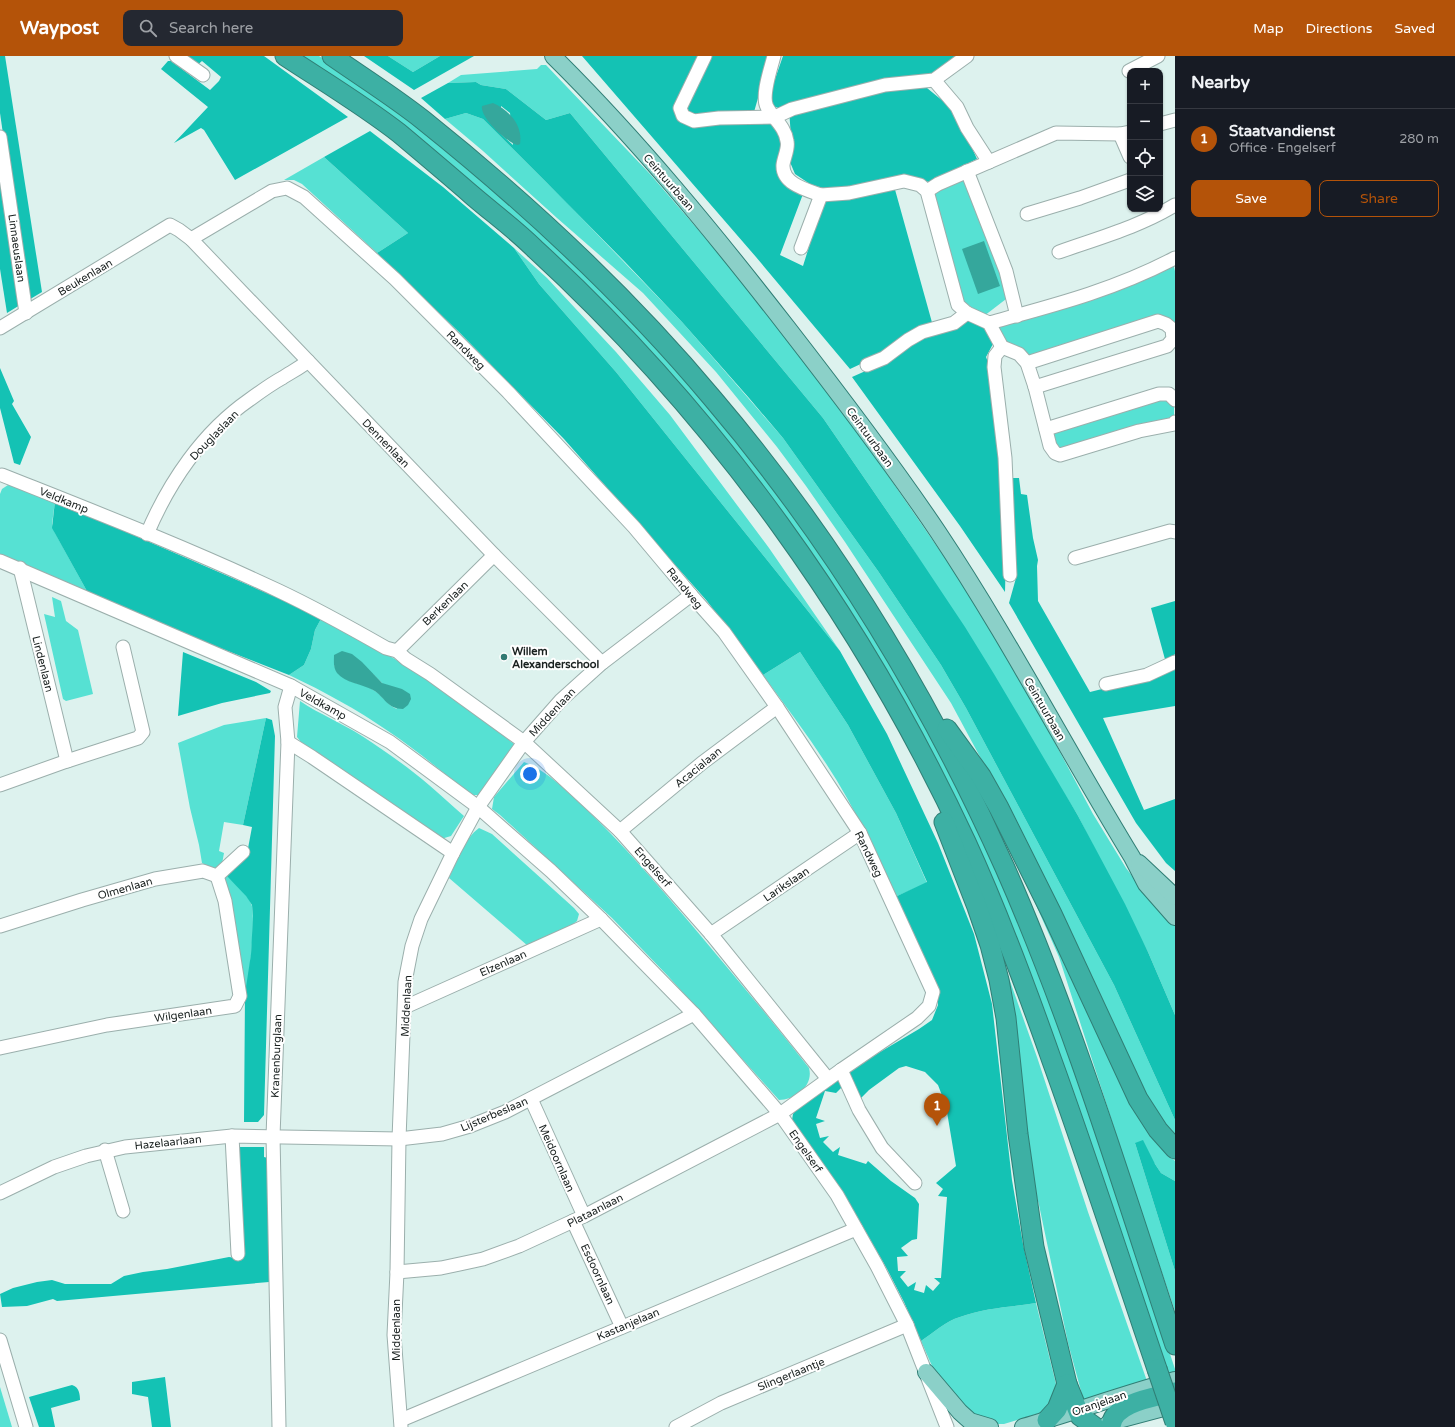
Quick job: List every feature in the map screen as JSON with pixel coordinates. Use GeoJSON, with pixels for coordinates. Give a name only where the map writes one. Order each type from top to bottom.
{"type":"FeatureCollection","features":[{"type":"Feature","properties":{"kind":"highway"},"geometry":{"type":"LineString","coordinates":[[285,56],[358,104],[397,132],[534,248],[602,315],[647,362],[695,416],[762,500],[812,571],[854,635],[903,717],[966,841],[1004,929],[1070,1111],[1175,1422]]}},
{"type":"Feature","properties":{"kind":"highway"},"geometry":{"type":"LineString","coordinates":[[332,56],[420,118],[504,188],[584,261],[664,343],[710,395],[781,484],[834,559],[905,671],[930,716],[985,825],[1026,917],[1083,1071],[1175,1345]]}},
{"type":"Feature","properties":{"kind":"highway"},"geometry":{"type":"LineString","coordinates":[[905,671],[981,776],[999,808],[1052,914],[1138,1099],[1158,1130],[1175,1149]]}},
{"type":"Feature","properties":{"kind":"highway"},"geometry":{"type":"LineString","coordinates":[[903,717],[977,907],[995,966],[1006,1018],[1018,1134],[1034,1247],[1067,1384],[1077,1411],[1080,1416],[1105,1426],[1116,1414],[1127,1406],[1175,1392]]}},
{"type":"Feature","properties":{"kind":"highway"},"geometry":{"type":"LineString","coordinates":[[1034,1424],[1057,1409],[1067,1384]]}},
{"type":"Feature","properties":{"kind":"main road","name":"Ceintuurbaan"},"geometry":{"type":"LineString","coordinates":[[553,56],[578,81],[665,176],[737,262],[851,410],[938,532],[1006,640],[1132,857],[1146,884],[1175,917]]}},
{"type":"Feature","properties":{"kind":"main road","name":"Ceintuurbaan"},"geometry":{"type":"LineString","coordinates":[[1132,857],[1175,897]]}},
{"type":"Feature","properties":{"kind":"main road"},"geometry":{"type":"LineString","coordinates":[[926,1372],[960,1412],[970,1421],[990,1427]]}},
{"type":"Feature","properties":{"kind":"main road","name":"Oranjelaan"},"geometry":{"type":"LineString","coordinates":[[1034,1424],[1119,1396],[1175,1380]]}},
{"type":"Feature","properties":{"kind":"main road","name":"Oranjelaan"},"geometry":{"type":"LineString","coordinates":[[1105,1426],[1175,1405]]}},
{"type":"Feature","properties":{"kind":"main road"},"geometry":{"type":"LineString","coordinates":[[1134,1427],[1175,1416]]}},
{"type":"Feature","properties":{"kind":"street"},"geometry":{"type":"LineString","coordinates":[[176,56],[203,75]]}},
{"type":"Feature","properties":{"kind":"street"},"geometry":{"type":"LineString","coordinates":[[705,56],[680,108],[683,116],[694,121],[719,118],[775,117],[792,109],[885,85],[934,80],[967,56]]}},
{"type":"Feature","properties":{"kind":"street"},"geometry":{"type":"LineString","coordinates":[[774,56],[765,92],[766,106],[784,129],[788,142],[783,166],[788,179],[801,188],[821,195],[850,193],[904,181],[920,185],[927,191],[958,305],[967,313],[989,323],[1002,347],[1019,354],[1027,363],[1035,387],[1050,446],[1055,453],[1060,455],[1139,431],[1174,424],[1175,422]]}},
{"type":"Feature","properties":{"kind":"street"},"geometry":{"type":"LineString","coordinates":[[1133,68],[1158,56]]}},
{"type":"Feature","properties":{"kind":"street"},"geometry":{"type":"LineString","coordinates":[[934,80],[957,107],[967,128],[989,162]]}},
{"type":"Feature","properties":{"kind":"street"},"geometry":{"type":"LineString","coordinates":[[1163,123],[1175,120]]}},
{"type":"Feature","properties":{"kind":"street"},"geometry":{"type":"LineString","coordinates":[[927,191],[938,184],[1056,133],[1125,133]]}},
{"type":"Feature","properties":{"kind":"street","name":"Linnaeuslaan"},"geometry":{"type":"LineString","coordinates":[[0,137],[26,313]]}},
{"type":"Feature","properties":{"kind":"street"},"geometry":{"type":"LineString","coordinates":[[967,172],[1006,271],[1017,316]]}},
{"type":"Feature","properties":{"kind":"street"},"geometry":{"type":"LineString","coordinates":[[1027,214],[1080,198],[1127,181]]}},
{"type":"Feature","properties":{"kind":"street","name":"Randweg"},"geometry":{"type":"LineString","coordinates":[[191,239],[272,191],[287,188],[304,197],[395,279],[508,392],[634,527],[724,632],[777,707],[860,833],[933,992],[929,1006],[917,1018],[780,1114]]}},
{"type":"Feature","properties":{"kind":"street"},"geometry":{"type":"LineString","coordinates":[[801,248],[821,195]]}},
{"type":"Feature","properties":{"kind":"street"},"geometry":{"type":"LineString","coordinates":[[1163,209],[1175,205]]}},
{"type":"Feature","properties":{"kind":"street"},"geometry":{"type":"LineString","coordinates":[[1059,252],[1129,228],[1156,212]]}},
{"type":"Feature","properties":{"kind":"street","name":"Beukenlaan"},"geometry":{"type":"LineString","coordinates":[[0,328],[170,225]]}},
{"type":"Feature","properties":{"kind":"street","name":"Dennenlaan"},"geometry":{"type":"LineString","coordinates":[[170,225],[180,230],[191,239],[494,555],[602,663]]}},
{"type":"Feature","properties":{"kind":"street"},"geometry":{"type":"LineString","coordinates":[[989,323],[1044,309],[1095,293],[1122,283],[1175,258]]}},
{"type":"Feature","properties":{"kind":"street"},"geometry":{"type":"LineString","coordinates":[[867,365],[884,358],[908,340],[922,332],[954,323],[967,313]]}},
{"type":"Feature","properties":{"kind":"street"},"geometry":{"type":"LineString","coordinates":[[1027,363],[1158,322],[1166,324],[1172,329],[1173,339],[1167,346],[1035,387]]}},
{"type":"Feature","properties":{"kind":"street"},"geometry":{"type":"LineString","coordinates":[[1002,347],[995,356],[994,367],[1006,458],[1010,574]]}},
{"type":"Feature","properties":{"kind":"street","name":"Douglaslaan"},"geometry":{"type":"LineString","coordinates":[[147,534],[159,507],[174,482],[187,463],[210,435],[247,401],[270,385],[300,368],[308,361]]}},
{"type":"Feature","properties":{"kind":"street"},"geometry":{"type":"LineString","coordinates":[[1046,430],[1160,394],[1169,394],[1175,400]]}},
{"type":"Feature","properties":{"kind":"street","name":"Veldkamp"},"geometry":{"type":"LineString","coordinates":[[1,474],[147,534],[277,590],[319,611],[386,648],[397,651],[406,659],[430,674],[524,742]]}},
{"type":"Feature","properties":{"kind":"street"},"geometry":{"type":"LineString","coordinates":[[1075,558],[1170,531],[1175,532]]}},
{"type":"Feature","properties":{"kind":"street","name":"Berkenlaan"},"geometry":{"type":"LineString","coordinates":[[397,651],[494,555]]}},
{"type":"Feature","properties":{"kind":"street","name":"Veldkamp"},"geometry":{"type":"LineString","coordinates":[[0,560],[291,686],[390,742],[478,807],[551,871],[601,919]]}},
{"type":"Feature","properties":{"kind":"street","name":"Lindenlaan"},"geometry":{"type":"LineString","coordinates":[[20,568],[67,761]]}},
{"type":"Feature","properties":{"kind":"street","name":"Middenlaan"},"geometry":{"type":"LineString","coordinates":[[401,1423],[394,1335],[405,982],[412,946],[421,919],[453,853],[478,807],[524,742],[561,700],[602,663],[691,595]]}},
{"type":"Feature","properties":{"kind":"street"},"geometry":{"type":"LineString","coordinates":[[0,785],[138,738],[143,732],[122,647]]}},
{"type":"Feature","properties":{"kind":"street"},"geometry":{"type":"LineString","coordinates":[[1106,684],[1147,675],[1175,662]]}},
{"type":"Feature","properties":{"kind":"street","name":"Kranenburglaan"},"geometry":{"type":"LineString","coordinates":[[279,1427],[273,1136],[288,742],[285,707],[291,686]]}},
{"type":"Feature","properties":{"kind":"street","name":"Acacialaan"},"geometry":{"type":"LineString","coordinates":[[620,830],[702,762],[777,707]]}},
{"type":"Feature","properties":{"kind":"street"},"geometry":{"type":"LineString","coordinates":[[288,742],[453,853]]}},
{"type":"Feature","properties":{"kind":"street","name":"Engelserf"},"geometry":{"type":"LineString","coordinates":[[524,742],[620,830],[712,934],[828,1079]]}},
{"type":"Feature","properties":{"kind":"street","name":"Larikslaan"},"geometry":{"type":"LineString","coordinates":[[712,934],[860,833]]}},
{"type":"Feature","properties":{"kind":"street"},"geometry":{"type":"LineString","coordinates":[[218,876],[243,852]]}},
{"type":"Feature","properties":{"kind":"street","name":"Olmenlaan"},"geometry":{"type":"LineString","coordinates":[[0,926],[155,879],[203,871],[218,876]]}},
{"type":"Feature","properties":{"kind":"street","name":"Wilgenlaan"},"geometry":{"type":"LineString","coordinates":[[0,1048],[107,1025],[235,1006],[240,996],[225,901],[218,876]]}},
{"type":"Feature","properties":{"kind":"street","name":"Engelserf"},"geometry":{"type":"LineString","coordinates":[[601,919],[694,1014],[780,1114],[837,1195],[877,1266],[907,1325],[946,1427]]}},
{"type":"Feature","properties":{"kind":"street","name":"Elzenlaan"},"geometry":{"type":"LineString","coordinates":[[405,1007],[601,919]]}},
{"type":"Feature","properties":{"kind":"street","name":"Lijsterbeslaan"},"geometry":{"type":"LineString","coordinates":[[273,1136],[399,1139],[442,1134],[470,1126],[505,1112],[694,1014]]}},
{"type":"Feature","properties":{"kind":"street"},"geometry":{"type":"LineString","coordinates":[[841,1070],[859,1110],[882,1148],[915,1183]]}},
{"type":"Feature","properties":{"kind":"street","name":"Meidoornlaan"},"geometry":{"type":"LineString","coordinates":[[531,1099],[579,1219]]}},
{"type":"Feature","properties":{"kind":"street","name":"Plataanlaan"},"geometry":{"type":"LineString","coordinates":[[397,1272],[441,1268],[483,1259],[519,1246],[579,1219],[780,1114]]}},
{"type":"Feature","properties":{"kind":"street"},"geometry":{"type":"LineString","coordinates":[[232,1136],[238,1254]]}},
{"type":"Feature","properties":{"kind":"street","name":"Hazelaarlaan"},"geometry":{"type":"LineString","coordinates":[[0,1193],[54,1167],[105,1150],[125,1146],[232,1136],[273,1136]]}},
{"type":"Feature","properties":{"kind":"street"},"geometry":{"type":"LineString","coordinates":[[105,1150],[123,1211]]}},
{"type":"Feature","properties":{"kind":"street","name":"Esdoornlaan"},"geometry":{"type":"LineString","coordinates":[[579,1219],[622,1327]]}},
{"type":"Feature","properties":{"kind":"street","name":"Kastanjelaan"},"geometry":{"type":"LineString","coordinates":[[401,1423],[622,1327],[856,1229]]}},
{"type":"Feature","properties":{"kind":"street","name":"Slingerlaantje"},"geometry":{"type":"LineString","coordinates":[[676,1427],[722,1403],[907,1325]]}},
{"type":"Feature","properties":{"kind":"street"},"geometry":{"type":"LineString","coordinates":[[0,1340],[26,1427]]}},
{"type":"Feature","properties":{"kind":"shaded area"},"geometry":{"type":"Polygon","coordinates":[[[0,56],[5,56],[42,292],[27,301],[0,113],[0,56]]]}},
{"type":"Feature","properties":{"kind":"shaded area"},"geometry":{"type":"Polygon","coordinates":[[[181,56],[264,56],[348,117],[235,180],[204,130],[201,128],[174,143],[208,107],[161,69],[168,61],[171,61],[210,90],[221,77],[202,61],[195,67],[181,56]]]}},
{"type":"Feature","properties":{"kind":"shaded area"},"geometry":{"type":"Polygon","coordinates":[[[300,56],[319,56],[377,95],[452,153],[545,234],[636,323],[704,399],[784,501],[848,593],[912,700],[964,800],[1014,910],[1061,1028],[1175,1369],[1175,1403],[932,755],[649,354],[300,56]]]}},
{"type":"Feature","properties":{"kind":"shaded area"},"geometry":{"type":"Polygon","coordinates":[[[364,56],[388,56],[413,72],[440,56],[474,56],[414,90],[364,56]]]}},
{"type":"Feature","properties":{"kind":"shaded area"},"geometry":{"type":"Polygon","coordinates":[[[388,56],[440,56],[413,72],[388,56]]]}},
{"type":"Feature","properties":{"kind":"shaded area"},"geometry":{"type":"Polygon","coordinates":[[[582,56],[699,56],[677,113],[769,122],[783,137],[778,165],[803,194],[780,255],[803,266],[824,199],[894,186],[933,326],[882,354],[850,369],[756,257],[582,56]]]}},
{"type":"Feature","properties":{"kind":"shaded area"},"geometry":{"type":"Polygon","coordinates":[[[710,56],[772,56],[754,112],[691,115],[687,110],[687,103],[710,56]]]}},
{"type":"Feature","properties":{"kind":"shaded area"},"geometry":{"type":"Polygon","coordinates":[[[783,56],[960,56],[940,71],[925,76],[927,88],[955,111],[977,159],[929,182],[909,177],[831,191],[810,184],[795,174],[790,162],[792,151],[789,109],[781,109],[773,106],[771,103],[770,90],[783,56]]]}},
{"type":"Feature","properties":{"kind":"shaded area"},"geometry":{"type":"Polygon","coordinates":[[[541,65],[546,65],[650,174],[759,300],[847,416],[958,577],[1015,668],[1093,814],[1126,868],[1149,898],[1175,925],[1175,1015],[1148,952],[1077,814],[909,543],[823,418],[570,113],[546,120],[506,89],[481,85],[476,82],[448,83],[461,75],[537,69],[541,65]]]}},
{"type":"Feature","properties":{"kind":"shaded area"},"geometry":{"type":"Polygon","coordinates":[[[476,82],[481,85],[506,89],[546,120],[570,113],[823,418],[965,627],[1077,814],[1125,904],[1148,952],[1175,1015],[1175,1120],[1114,985],[966,708],[941,665],[878,571],[783,438],[682,322],[625,262],[483,119],[466,113],[445,119],[421,98],[448,83],[476,82]],[[501,106],[501,134],[513,145],[510,113],[501,106]]]}},
{"type":"Feature","properties":{"kind":"shaded area"},"geometry":{"type":"Polygon","coordinates":[[[493,103],[499,106],[514,119],[519,131],[520,144],[518,145],[507,140],[485,117],[482,106],[493,103]]]}},
{"type":"Feature","properties":{"kind":"shaded area"},"geometry":{"type":"Polygon","coordinates":[[[466,113],[483,119],[682,322],[783,438],[878,571],[941,665],[966,708],[1114,985],[1175,1120],[1175,1137],[1164,1124],[1146,1095],[1021,833],[951,703],[845,542],[777,447],[716,372],[643,293],[445,119],[466,113]]]}},
{"type":"Feature","properties":{"kind":"shaded area"},"geometry":{"type":"Polygon","coordinates":[[[370,131],[443,187],[514,248],[539,284],[616,372],[840,651],[887,734],[938,843],[974,934],[992,1004],[1012,1180],[1023,1244],[1036,1303],[969,1314],[950,1321],[921,1341],[904,1302],[887,1269],[847,1199],[792,1120],[796,1109],[801,1107],[838,1078],[842,1087],[836,1093],[825,1091],[816,1118],[825,1121],[816,1124],[820,1138],[829,1136],[823,1142],[833,1152],[840,1147],[838,1155],[866,1164],[868,1161],[891,1181],[915,1198],[919,1204],[917,1239],[912,1240],[901,1248],[908,1256],[897,1257],[898,1271],[906,1271],[900,1277],[908,1287],[916,1282],[914,1290],[924,1293],[926,1285],[933,1291],[940,1283],[934,1278],[941,1278],[947,1197],[938,1196],[943,1189],[936,1183],[956,1166],[946,1106],[938,1085],[925,1072],[906,1066],[899,1068],[869,1090],[859,1100],[848,1071],[932,1020],[938,1005],[937,997],[895,897],[927,882],[896,813],[848,725],[800,652],[763,675],[707,601],[564,439],[459,332],[377,253],[408,233],[324,157],[370,131]]]}},
{"type":"Feature","properties":{"kind":"shaded area"},"geometry":{"type":"Polygon","coordinates":[[[324,157],[408,233],[377,253],[302,184],[294,180],[284,180],[324,157]]]}},
{"type":"Feature","properties":{"kind":"shaded area"},"geometry":{"type":"Polygon","coordinates":[[[0,178],[20,305],[7,313],[0,269],[0,178]]]}},
{"type":"Feature","properties":{"kind":"shaded area"},"geometry":{"type":"Polygon","coordinates":[[[967,179],[1010,296],[984,316],[963,301],[931,194],[940,187],[967,179]]]}},
{"type":"Feature","properties":{"kind":"shaded area"},"geometry":{"type":"Polygon","coordinates":[[[984,241],[1000,286],[978,294],[962,249],[984,241]]]}},
{"type":"Feature","properties":{"kind":"shaded area"},"geometry":{"type":"Polygon","coordinates":[[[514,248],[547,278],[616,352],[670,415],[769,548],[840,651],[616,372],[539,284],[514,248]]]}},
{"type":"Feature","properties":{"kind":"shaded area"},"geometry":{"type":"Polygon","coordinates":[[[1173,263],[1175,271],[1175,335],[1167,319],[1033,358],[1003,339],[995,324],[1173,263]]]}},
{"type":"Feature","properties":{"kind":"shaded area"},"geometry":{"type":"Polygon","coordinates":[[[967,318],[984,326],[994,342],[986,357],[991,370],[1001,431],[1006,552],[1005,592],[960,526],[852,377],[888,361],[920,338],[967,318]]]}},
{"type":"Feature","properties":{"kind":"shaded area"},"geometry":{"type":"Polygon","coordinates":[[[0,368],[14,401],[12,404],[31,437],[20,465],[14,463],[0,408],[0,368]]]}},
{"type":"Feature","properties":{"kind":"shaded area"},"geometry":{"type":"Polygon","coordinates":[[[1161,396],[1174,404],[1174,417],[1058,451],[1048,431],[1161,396]]]}},
{"type":"Feature","properties":{"kind":"shaded area"},"geometry":{"type":"Polygon","coordinates":[[[1009,470],[1011,478],[1019,478],[1021,494],[1027,495],[1033,538],[1038,560],[1038,601],[1090,692],[1154,676],[1175,667],[1175,706],[1103,718],[1144,810],[1175,799],[1175,871],[1166,863],[1136,823],[1009,603],[1016,578],[1009,470]]]}},
{"type":"Feature","properties":{"kind":"shaded area"},"geometry":{"type":"Polygon","coordinates":[[[8,485],[15,485],[55,501],[52,524],[55,533],[88,593],[0,556],[0,494],[2,489],[8,485]]]}},
{"type":"Feature","properties":{"kind":"shaded area"},"geometry":{"type":"Polygon","coordinates":[[[55,501],[322,617],[315,630],[311,649],[304,665],[289,675],[197,639],[88,593],[52,528],[55,501]]]}},
{"type":"Feature","properties":{"kind":"shaded area"},"geometry":{"type":"Polygon","coordinates":[[[52,597],[61,601],[66,621],[78,630],[93,694],[66,701],[63,699],[44,614],[55,617],[52,597]]]}},
{"type":"Feature","properties":{"kind":"shaded area"},"geometry":{"type":"Polygon","coordinates":[[[1175,601],[1175,654],[1166,663],[1151,608],[1175,601]]]}},
{"type":"Feature","properties":{"kind":"shaded area"},"geometry":{"type":"Polygon","coordinates":[[[322,617],[372,645],[445,692],[514,744],[512,750],[479,795],[472,795],[409,746],[364,715],[328,694],[289,675],[304,665],[311,649],[315,630],[322,617]],[[334,665],[338,672],[347,680],[375,691],[391,706],[397,709],[382,683],[373,674],[334,665]]]}},
{"type":"Feature","properties":{"kind":"shaded area"},"geometry":{"type":"Polygon","coordinates":[[[342,651],[352,654],[362,662],[382,683],[402,689],[410,694],[411,699],[408,705],[403,709],[393,707],[373,690],[340,676],[335,668],[334,655],[342,651]]]}},
{"type":"Feature","properties":{"kind":"shaded area"},"geometry":{"type":"Polygon","coordinates":[[[183,652],[256,682],[271,691],[270,693],[222,703],[178,716],[183,652]]]}},
{"type":"Feature","properties":{"kind":"shaded area"},"geometry":{"type":"Polygon","coordinates":[[[800,652],[848,725],[896,813],[927,883],[895,897],[866,834],[838,782],[807,735],[763,675],[800,652]]]}},
{"type":"Feature","properties":{"kind":"shaded area"},"geometry":{"type":"Polygon","coordinates":[[[300,701],[354,731],[388,753],[421,778],[464,816],[451,836],[441,839],[301,742],[297,737],[300,701]]]}},
{"type":"Feature","properties":{"kind":"shaded area"},"geometry":{"type":"Polygon","coordinates":[[[266,718],[243,825],[224,822],[219,851],[224,853],[222,864],[215,870],[202,863],[178,743],[224,725],[266,718]]]}},
{"type":"Feature","properties":{"kind":"shaded area"},"geometry":{"type":"Polygon","coordinates":[[[266,718],[272,720],[275,736],[264,1115],[258,1122],[244,1122],[245,994],[251,954],[253,916],[252,905],[246,896],[224,873],[238,860],[246,859],[252,827],[243,825],[266,718]]]}},
{"type":"Feature","properties":{"kind":"shaded area"},"geometry":{"type":"Polygon","coordinates":[[[524,762],[541,770],[549,776],[584,807],[652,878],[809,1068],[809,1081],[802,1091],[791,1098],[779,1100],[668,976],[612,918],[492,809],[494,797],[524,762]]]}},
{"type":"Feature","properties":{"kind":"shaded area"},"geometry":{"type":"Polygon","coordinates":[[[995,811],[1171,1157],[1175,1161],[1175,1181],[1161,1173],[1155,1164],[1135,1143],[1175,1271],[1175,1311],[1138,1202],[1059,957],[1028,887],[991,813],[995,811]]]}},
{"type":"Feature","properties":{"kind":"shaded area"},"geometry":{"type":"Polygon","coordinates":[[[479,828],[492,834],[574,908],[579,914],[577,921],[569,927],[528,946],[449,878],[465,844],[479,828]]]}},
{"type":"Feature","properties":{"kind":"shaded area"},"geometry":{"type":"Polygon","coordinates":[[[224,873],[244,893],[252,906],[252,950],[245,994],[224,873]]]}},
{"type":"Feature","properties":{"kind":"shaded area"},"geometry":{"type":"Polygon","coordinates":[[[1000,953],[1037,1057],[1088,1212],[1148,1384],[1084,1402],[1068,1343],[1031,1174],[1000,953]]]}},
{"type":"Feature","properties":{"kind":"shaded area"},"geometry":{"type":"Polygon","coordinates":[[[1143,1140],[1161,1173],[1175,1181],[1175,1271],[1135,1143],[1143,1140]]]}},
{"type":"Feature","properties":{"kind":"shaded area"},"geometry":{"type":"Polygon","coordinates":[[[240,1147],[264,1147],[264,1157],[268,1158],[269,1282],[57,1301],[53,1299],[27,1306],[2,1307],[0,1294],[13,1288],[37,1282],[52,1280],[65,1284],[111,1284],[124,1276],[143,1272],[229,1257],[243,1259],[242,1205],[237,1152],[240,1147]]]}},
{"type":"Feature","properties":{"kind":"shaded area"},"geometry":{"type":"Polygon","coordinates":[[[1036,1303],[1056,1384],[1054,1397],[1048,1407],[1040,1413],[1004,1424],[996,1424],[972,1418],[936,1375],[921,1341],[950,1321],[969,1314],[1036,1303]]]}},
{"type":"Feature","properties":{"kind":"shaded area"},"geometry":{"type":"Polygon","coordinates":[[[165,1377],[171,1427],[152,1427],[148,1397],[132,1394],[132,1382],[165,1377]]]}},
{"type":"Feature","properties":{"kind":"shaded area"},"geometry":{"type":"Polygon","coordinates":[[[72,1385],[78,1389],[80,1400],[51,1408],[55,1427],[39,1427],[29,1397],[72,1385]]]}},
{"type":"Feature","properties":{"kind":"shaded area"},"geometry":{"type":"Polygon","coordinates":[[[0,1387],[12,1427],[0,1427],[0,1387]]]}},
{"type":"Feature","properties":{"kind":"place","name":"Willem Alexanderschool"},"geometry":{"type":"Point","coordinates":[504,657]}},
{"type":"Feature","properties":{"kind":"place","name":"Staatvandienst"},"geometry":{"type":"Point","coordinates":[937,1126]}}]}
